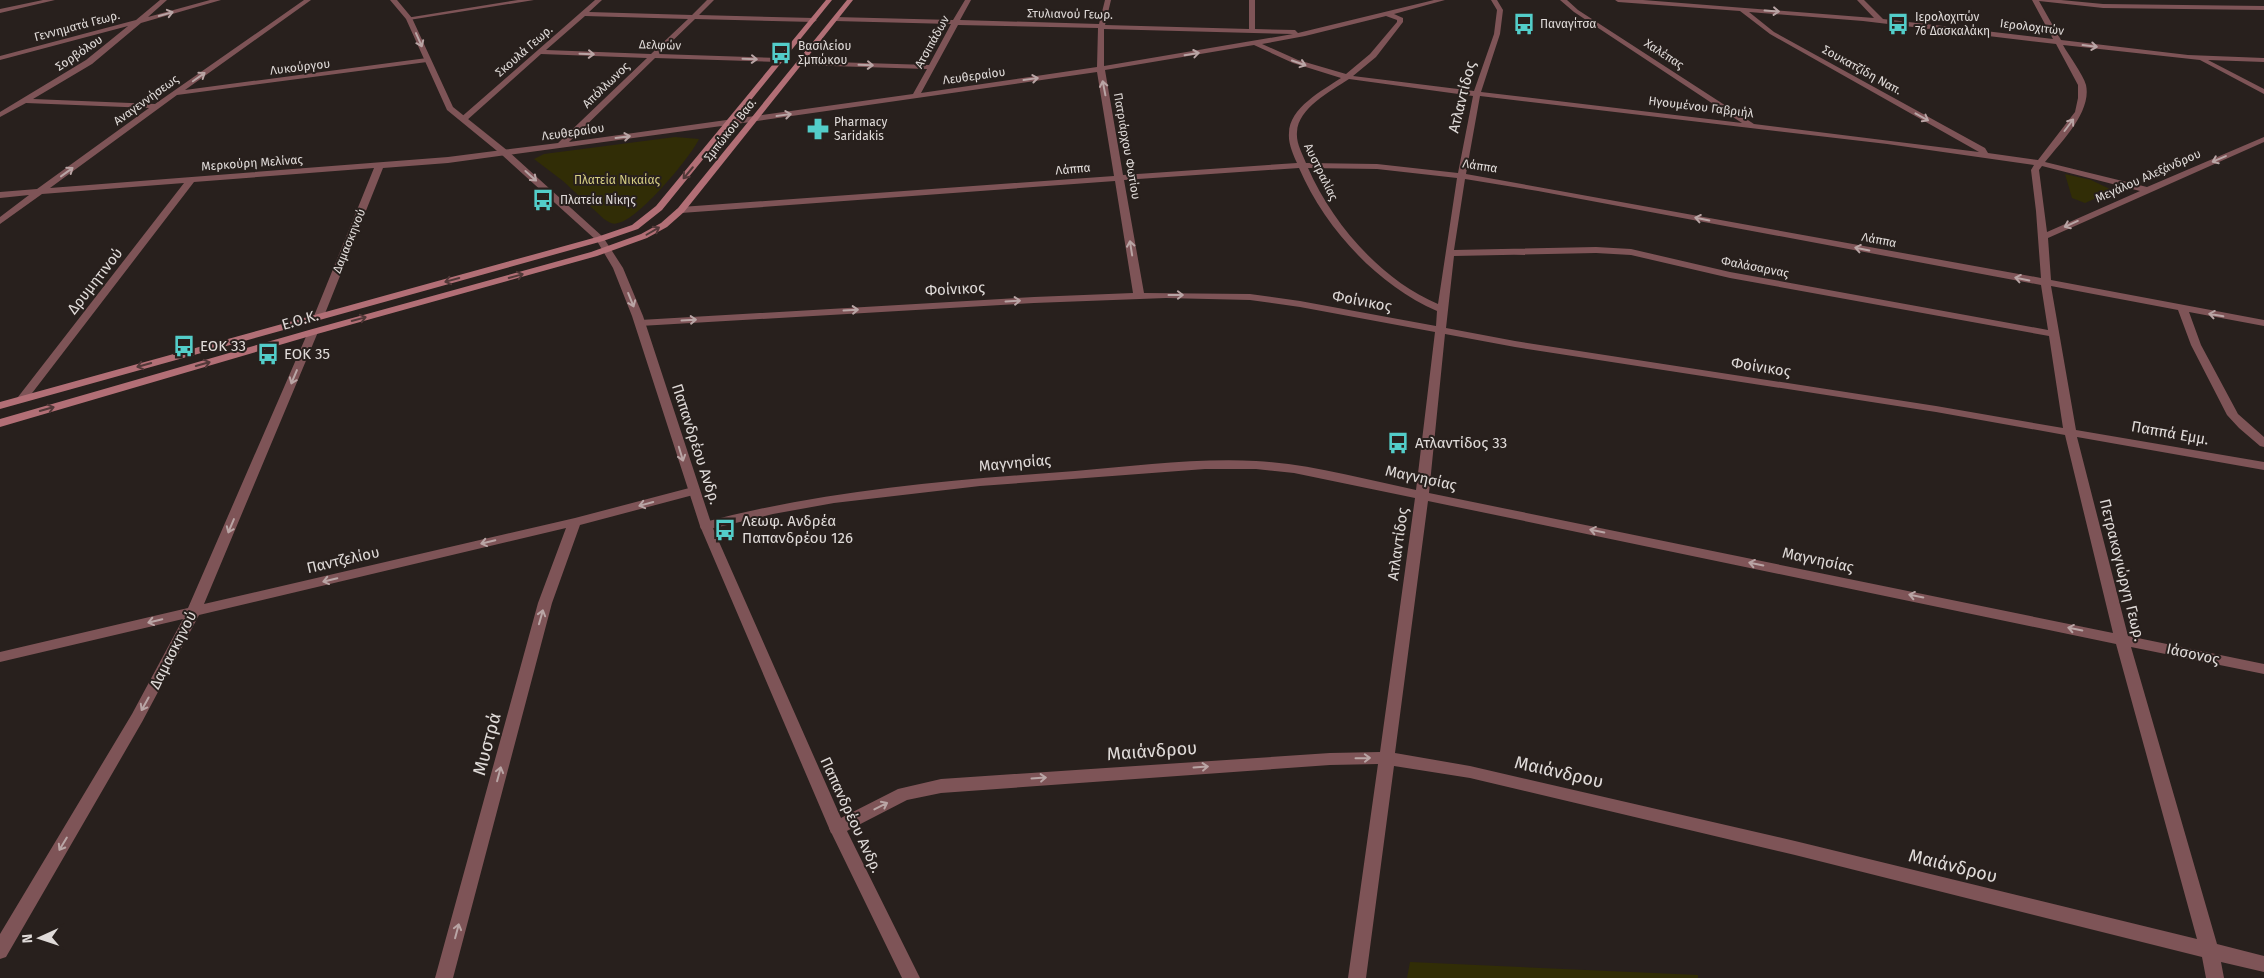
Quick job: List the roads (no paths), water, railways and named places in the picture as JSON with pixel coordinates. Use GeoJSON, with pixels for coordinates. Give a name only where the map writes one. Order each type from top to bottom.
{"type":"FeatureCollection","features":[{"type":"Feature","properties":{"kind":"main road","name":"Σμπώκου Βασ."},"geometry":{"type":"LineString","coordinates":[[600,239],[635,227],[652,214],[730,123],[829,0]]}},
{"type":"Feature","properties":{"kind":"main road","name":"Σμπώκου Βασ."},"geometry":{"type":"LineString","coordinates":[[608,250],[653,232],[681,210],[850,0]]}},
{"type":"Feature","properties":{"kind":"main road","name":"Ε.Ο.Κ."},"geometry":{"type":"LineString","coordinates":[[0,406],[600,239]]}},
{"type":"Feature","properties":{"kind":"main road","name":"Ε.Ο.Κ."},"geometry":{"type":"LineString","coordinates":[[0,423],[314,332],[608,250]]}},
{"type":"Feature","properties":{"kind":"street"},"geometry":{"type":"LineString","coordinates":[[0,11],[52,0]]}},
{"type":"Feature","properties":{"kind":"street","name":"Σορβόλου"},"geometry":{"type":"LineString","coordinates":[[0,115],[89,62],[164,0]]}},
{"type":"Feature","properties":{"kind":"street","name":"Γεννηματά Γεωρ."},"geometry":{"type":"LineString","coordinates":[[0,58],[218,0]]}},
{"type":"Feature","properties":{"kind":"street","name":"Αναγεννήσεως"},"geometry":{"type":"LineString","coordinates":[[0,222],[157,106],[308,0]]}},
{"type":"Feature","properties":{"kind":"street","name":"Παπανδρέου Ανδρ."},"geometry":{"type":"LineString","coordinates":[[393,0],[409,18],[446,102],[600,239],[608,250],[640,323],[693,491],[706,526],[837,828],[911,978]]}},
{"type":"Feature","properties":{"kind":"street"},"geometry":{"type":"LineString","coordinates":[[409,18],[531,0]]}},
{"type":"Feature","properties":{"kind":"street","name":"Σκουλά Γεωρ."},"geometry":{"type":"LineString","coordinates":[[463,119],[599,0]]}},
{"type":"Feature","properties":{"kind":"street","name":"Απόλλωνος"},"geometry":{"type":"LineString","coordinates":[[561,145],[711,0]]}},
{"type":"Feature","properties":{"kind":"street","name":"Ατσιπάδων"},"geometry":{"type":"LineString","coordinates":[[916,95],[968,0]]}},
{"type":"Feature","properties":{"kind":"street","name":"Πατριάρχου Φωτίου"},"geometry":{"type":"LineString","coordinates":[[1108,0],[1099,40],[1100,69],[1139,296]]}},
{"type":"Feature","properties":{"kind":"street"},"geometry":{"type":"LineString","coordinates":[[1252,0],[1252,30]]}},
{"type":"Feature","properties":{"kind":"street","name":"Λευθεραίου"},"geometry":{"type":"LineString","coordinates":[[505,153],[730,123],[1100,69],[1304,34],[1442,0]]}},
{"type":"Feature","properties":{"kind":"street","name":"Ατλαντίδος"},"geometry":{"type":"LineString","coordinates":[[1357,978],[1385,758],[1422,495],[1442,332],[1449,253],[1478,94],[1497,34],[1500,10],[1494,0]]}},
{"type":"Feature","properties":{"kind":"street","name":"Χαλέπας"},"geometry":{"type":"LineString","coordinates":[[1563,0],[1576,11],[1754,126]]}},
{"type":"Feature","properties":{"kind":"street","name":"Ιερολοχιτών"},"geometry":{"type":"LineString","coordinates":[[1618,0],[1881,20],[2198,58],[2264,60]]}},
{"type":"Feature","properties":{"kind":"street","name":"Σουκατζίδη Ναπ."},"geometry":{"type":"LineString","coordinates":[[1732,0],[1772,33],[1982,150],[1984,156]]}},
{"type":"Feature","properties":{"kind":"street"},"geometry":{"type":"LineString","coordinates":[[1860,0],[1881,20]]}},
{"type":"Feature","properties":{"kind":"street"},"geometry":{"type":"LineString","coordinates":[[2035,0],[2060,42],[2082,85],[2079,112],[2039,164]]}},
{"type":"Feature","properties":{"kind":"street"},"geometry":{"type":"LineString","coordinates":[[2041,0],[2103,6],[2264,8]]}},
{"type":"Feature","properties":{"kind":"street"},"geometry":{"type":"LineString","coordinates":[[583,14],[814,20]]}},
{"type":"Feature","properties":{"kind":"street","name":"Αυστραλίας"},"geometry":{"type":"LineString","coordinates":[[1387,14],[1400,20],[1400,22],[1364,64],[1311,103],[1296,121],[1293,138],[1302,165],[1323,205],[1341,230],[1399,285],[1429,306],[1443,310]]}},
{"type":"Feature","properties":{"kind":"street","name":"Στυλιανού Γεωρ."},"geometry":{"type":"LineString","coordinates":[[835,19],[1292,31],[1304,34]]}},
{"type":"Feature","properties":{"kind":"street","name":"Ηγουμένου Γαβριήλ"},"geometry":{"type":"LineString","coordinates":[[1255,43],[1274,54],[1346,77],[1754,126],[1984,156],[2039,164],[2147,190]]}},
{"type":"Feature","properties":{"kind":"street","name":"Δελφών"},"geometry":{"type":"LineString","coordinates":[[539,52],[780,60]]}},
{"type":"Feature","properties":{"kind":"street"},"geometry":{"type":"LineString","coordinates":[[2198,58],[2264,92]]}},
{"type":"Feature","properties":{"kind":"street"},"geometry":{"type":"LineString","coordinates":[[2218,59],[2264,68]]}},
{"type":"Feature","properties":{"kind":"street","name":"Λυκούργου"},"geometry":{"type":"LineString","coordinates":[[175,94],[427,60]]}},
{"type":"Feature","properties":{"kind":"street"},"geometry":{"type":"LineString","coordinates":[[800,63],[931,67]]}},
{"type":"Feature","properties":{"kind":"street"},"geometry":{"type":"LineString","coordinates":[[26,101],[157,106]]}},
{"type":"Feature","properties":{"kind":"street","name":"Μεγάλου Αλεξάνδρου"},"geometry":{"type":"LineString","coordinates":[[2043,237],[2264,139]]}},
{"type":"Feature","properties":{"kind":"street","name":"Μερκούρη Μελίνας"},"geometry":{"type":"LineString","coordinates":[[0,195],[379,166],[505,153]]}},
{"type":"Feature","properties":{"kind":"street","name":"Πετρακογιώργη Γεωρ."},"geometry":{"type":"LineString","coordinates":[[2039,164],[2035,176],[2040,199],[2046,284],[2070,432],[2122,639],[2209,949],[2214,978]]}},
{"type":"Feature","properties":{"kind":"street","name":"Λάππα"},"geometry":{"type":"LineString","coordinates":[[681,210],[1302,165],[1362,166],[1462,175],[1538,188],[2046,284],[2264,323]]}},
{"type":"Feature","properties":{"kind":"street","name":"Δαμασκηνού"},"geometry":{"type":"LineString","coordinates":[[319,316],[379,166]]}},
{"type":"Feature","properties":{"kind":"street","name":"Δρυμητινού"},"geometry":{"type":"LineString","coordinates":[[22,399],[191,180]]}},
{"type":"Feature","properties":{"kind":"street","name":"Φαλάσαρνας"},"geometry":{"type":"LineString","coordinates":[[1449,253],[1596,250],[1631,252],[1730,275],[2054,334]]}},
{"type":"Feature","properties":{"kind":"street","name":"Φοίνικος"},"geometry":{"type":"LineString","coordinates":[[640,323],[1034,300],[1213,295],[1264,299],[1442,332],[2070,432]]}},
{"type":"Feature","properties":{"kind":"street"},"geometry":{"type":"LineString","coordinates":[[2182,308],[2196,345],[2233,415],[2264,443]]}},
{"type":"Feature","properties":{"kind":"street","name":"Δαμασκηνού"},"geometry":{"type":"LineString","coordinates":[[0,951],[137,718],[193,613],[314,332]]}},
{"type":"Feature","properties":{"kind":"street","name":"Παππά Εμμ."},"geometry":{"type":"LineString","coordinates":[[2070,432],[2264,466]]}},
{"type":"Feature","properties":{"kind":"street","name":"Μαγνησίας"},"geometry":{"type":"LineString","coordinates":[[706,526],[804,504],[890,492],[1027,478],[1204,465],[1256,465],[1294,469],[2122,639]]}},
{"type":"Feature","properties":{"kind":"street","name":"Παντζελίου"},"geometry":{"type":"LineString","coordinates":[[0,657],[575,522],[693,491]]}},
{"type":"Feature","properties":{"kind":"street","name":"Μυστρά"},"geometry":{"type":"LineString","coordinates":[[444,978],[542,612],[575,522]]}},
{"type":"Feature","properties":{"kind":"street","name":"Ιάσονος"},"geometry":{"type":"LineString","coordinates":[[2122,639],[2264,669]]}},
{"type":"Feature","properties":{"kind":"street","name":"Μαιάνδρου"},"geometry":{"type":"LineString","coordinates":[[837,828],[904,794],[941,786],[1330,759],[1385,758],[1443,766],[1499,778],[1795,848],[2264,964]]}},
{"type":"Feature","properties":{"kind":"place","name":"Παναγίτσα"},"geometry":{"type":"Point","coordinates":[1524,24]}},
{"type":"Feature","properties":{"kind":"place","name":"Ιερολοχιτών 76 Δασκαλάκη"},"geometry":{"type":"Point","coordinates":[1898,24]}},
{"type":"Feature","properties":{"kind":"place","name":"Βασιλείου Σμπώκου"},"geometry":{"type":"Point","coordinates":[781,53]}},
{"type":"Feature","properties":{"kind":"place","name":"Pharmacy Saridakis"},"geometry":{"type":"Point","coordinates":[818,129]}},
{"type":"Feature","properties":{"kind":"place","name":"Πλατεία Νίκης"},"geometry":{"type":"Point","coordinates":[543,200]}},
{"type":"Feature","properties":{"kind":"place","name":"ΕΟΚ 33"},"geometry":{"type":"Point","coordinates":[184,346]}},
{"type":"Feature","properties":{"kind":"place","name":"ΕΟΚ 35"},"geometry":{"type":"Point","coordinates":[268,354]}},
{"type":"Feature","properties":{"kind":"place","name":"Ατλαντίδος 33"},"geometry":{"type":"Point","coordinates":[1398,443]}},
{"type":"Feature","properties":{"kind":"place","name":"Λεωφ. Ανδρέα Παπανδρέου 126"},"geometry":{"type":"Point","coordinates":[725,530]}},
{"type":"Feature","properties":{"kind":"park label","name":"Πλατεία Νικαίας"},"geometry":{"type":"Point","coordinates":[617,180]}}]}
